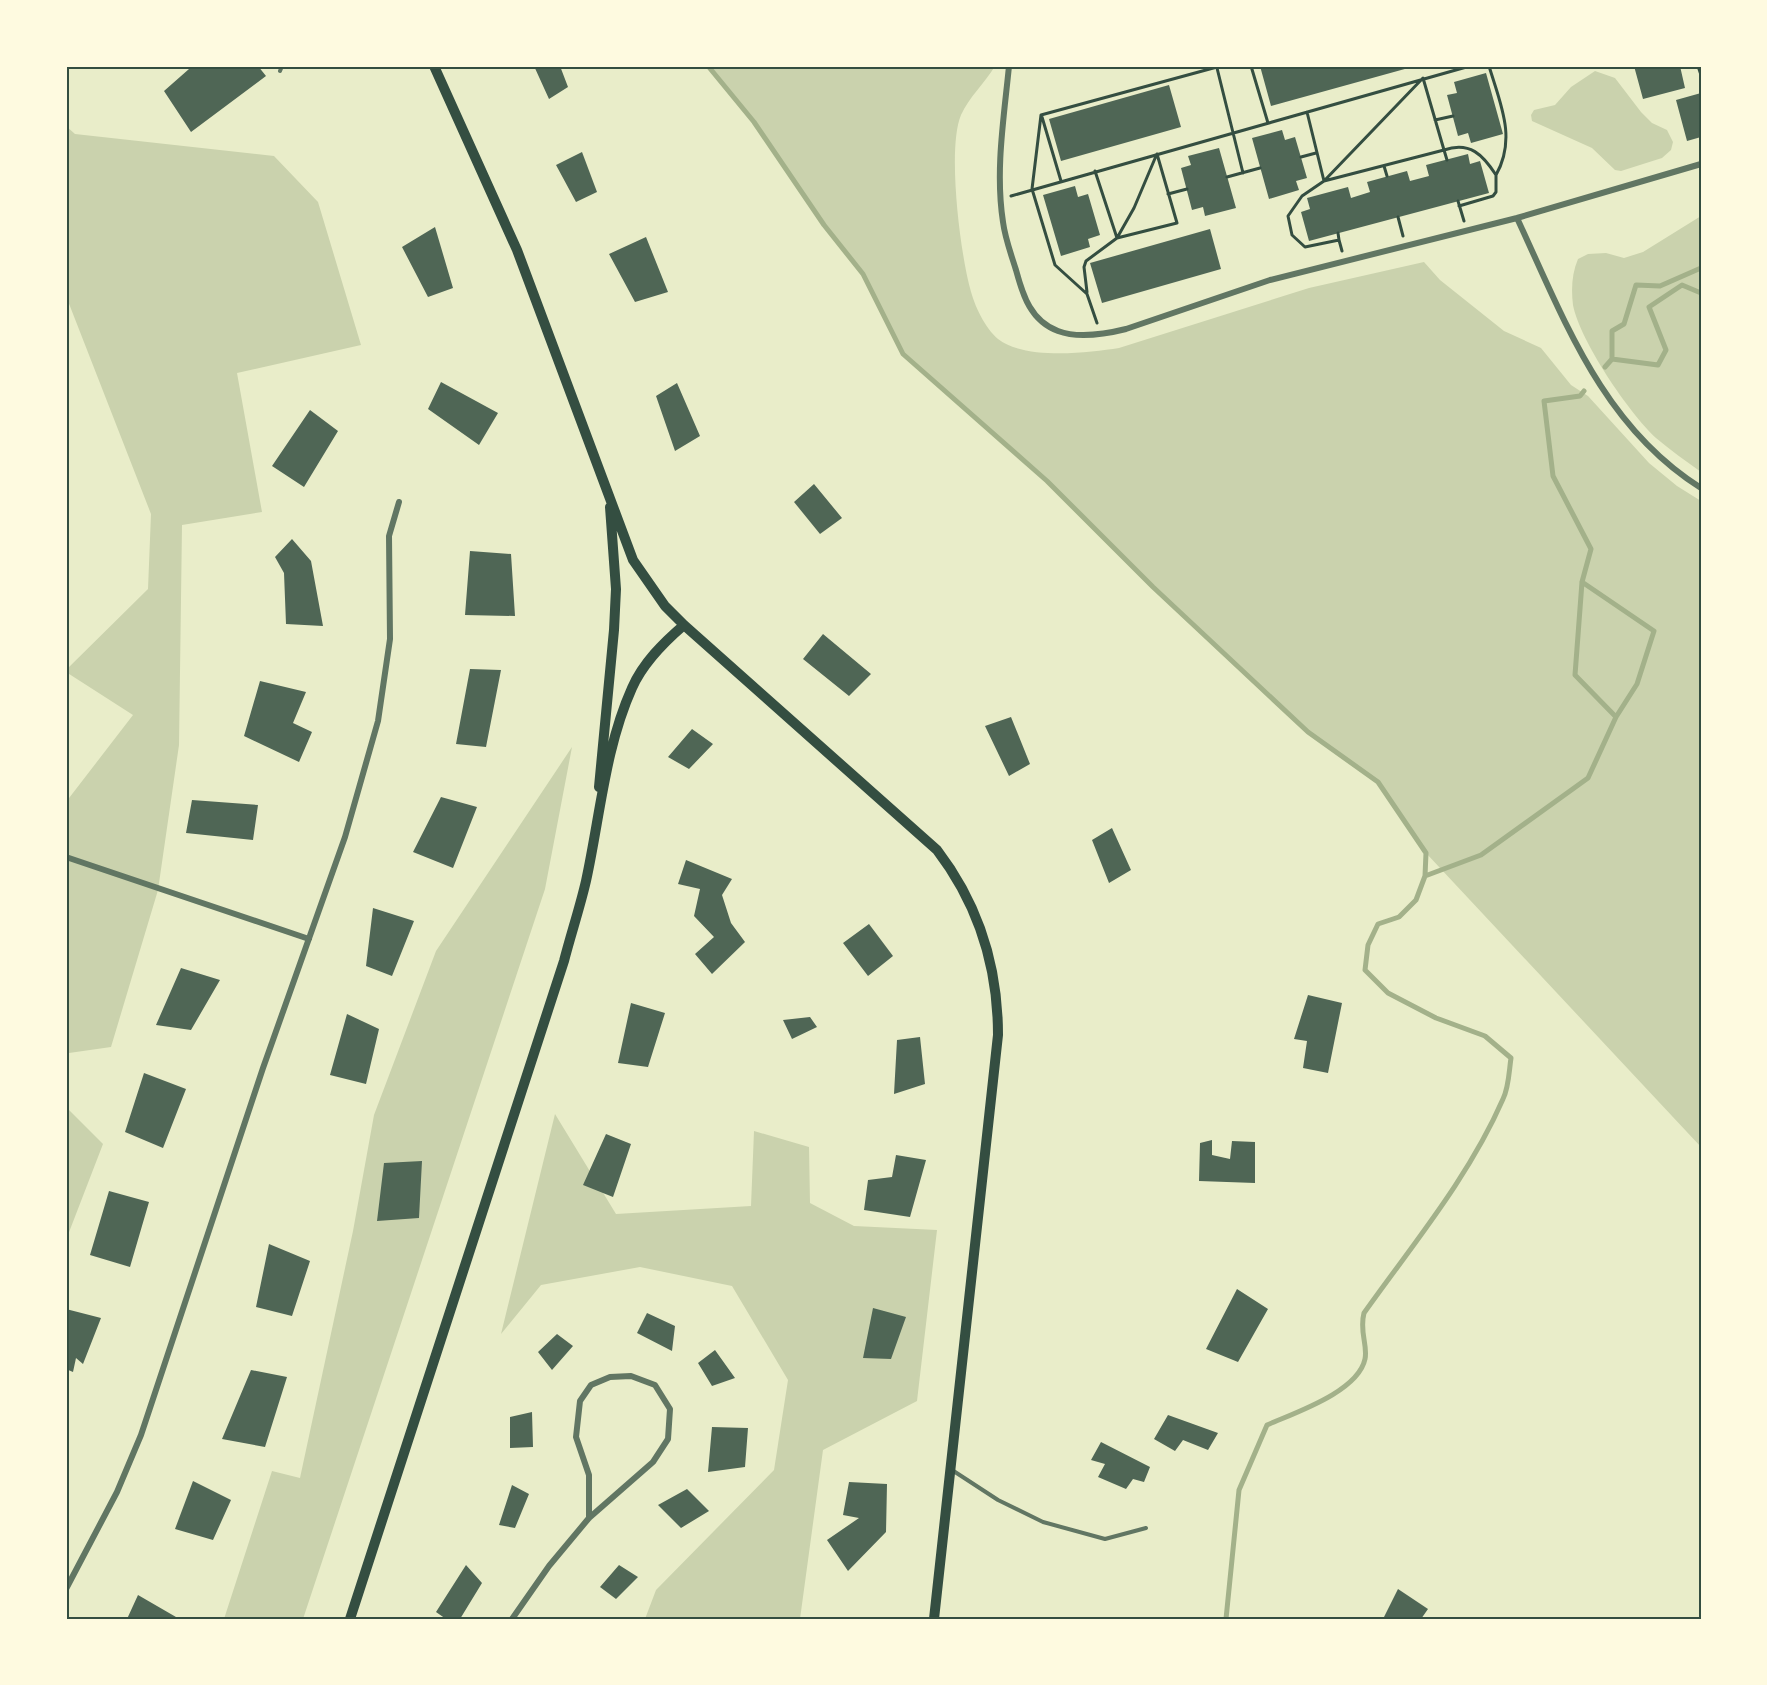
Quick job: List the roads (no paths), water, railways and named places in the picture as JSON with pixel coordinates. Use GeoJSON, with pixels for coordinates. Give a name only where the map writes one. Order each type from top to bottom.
{"type":"FeatureCollection","features":[{"type":"Feature","properties":{"kind":"main road"},"geometry":{"type":"LineString","coordinates":[[434,66],[517,250],[633,560],[665,606],[684,625],[937,850],[956,874],[985,939],[997,996],[998,1035],[933,1619]]}},
{"type":"Feature","properties":{"kind":"main road"},"geometry":{"type":"LineString","coordinates":[[350,1619],[564,960],[586,881],[596,820],[615,609],[608,492]]}},
{"type":"Feature","properties":{"kind":"main road"},"geometry":{"type":"LineString","coordinates":[[596,820],[622,713],[632,687],[664,642],[684,625]]}},
{"type":"Feature","properties":{"kind":"street"},"geometry":{"type":"LineString","coordinates":[[1008,66],[1000,164],[1003,223],[1031,311],[1049,327],[1060,332],[1098,334],[1126,329],[1270,280],[1467,232],[1701,164]]}},
{"type":"Feature","properties":{"kind":"street"},"geometry":{"type":"LineString","coordinates":[[1518,218],[1576,345],[1607,398],[1648,447],[1701,488]]}},
{"type":"Feature","properties":{"kind":"street"},"geometry":{"type":"LineString","coordinates":[[66,1589],[117,1492],[141,1435],[345,837],[378,721],[390,639],[389,536],[399,502]]}},
{"type":"Feature","properties":{"kind":"street"},"geometry":{"type":"LineString","coordinates":[[66,857],[309,939]]}},
{"type":"Feature","properties":{"kind":"street"},"geometry":{"type":"LineString","coordinates":[[512,1619],[549,1566],[589,1518],[653,1462],[668,1439],[670,1409],[656,1385],[631,1376],[610,1377],[591,1385],[580,1401],[576,1437],[589,1474],[589,1518]]}},
{"type":"Feature","properties":{"kind":"lane"},"geometry":{"type":"LineString","coordinates":[[950,1469],[998,1500],[1043,1522],[1105,1539],[1146,1528]]}},
{"type":"Feature","properties":{"kind":"waterway"},"geometry":{"type":"LineString","coordinates":[[708,66],[754,122],[824,225],[863,274],[903,354],[1047,481],[1153,587],[1308,732],[1378,782],[1426,853],[1425,876],[1416,900],[1399,917],[1378,924],[1368,945],[1365,970],[1388,993],[1436,1018],[1485,1036],[1511,1058],[1505,1094],[1474,1156],[1364,1313],[1362,1326],[1366,1354],[1360,1371],[1351,1382],[1324,1400],[1267,1425],[1239,1490],[1226,1619]]}},
{"type":"Feature","properties":{"kind":"waterway"},"geometry":{"type":"LineString","coordinates":[[1605,367],[1612,359],[1612,331],[1624,324],[1636,285],[1660,286],[1701,268]]}},
{"type":"Feature","properties":{"kind":"waterway"},"geometry":{"type":"LineString","coordinates":[[1612,359],[1658,365],[1666,350],[1649,307],[1682,285],[1701,293]]}},
{"type":"Feature","properties":{"kind":"waterway"},"geometry":{"type":"LineString","coordinates":[[1425,876],[1481,855],[1588,778],[1616,717],[1575,675],[1582,582],[1591,549],[1553,476],[1544,401],[1580,396],[1584,391]]}},
{"type":"Feature","properties":{"kind":"waterway"},"geometry":{"type":"LineString","coordinates":[[1582,582],[1654,631],[1637,684],[1616,717]]}}]}
